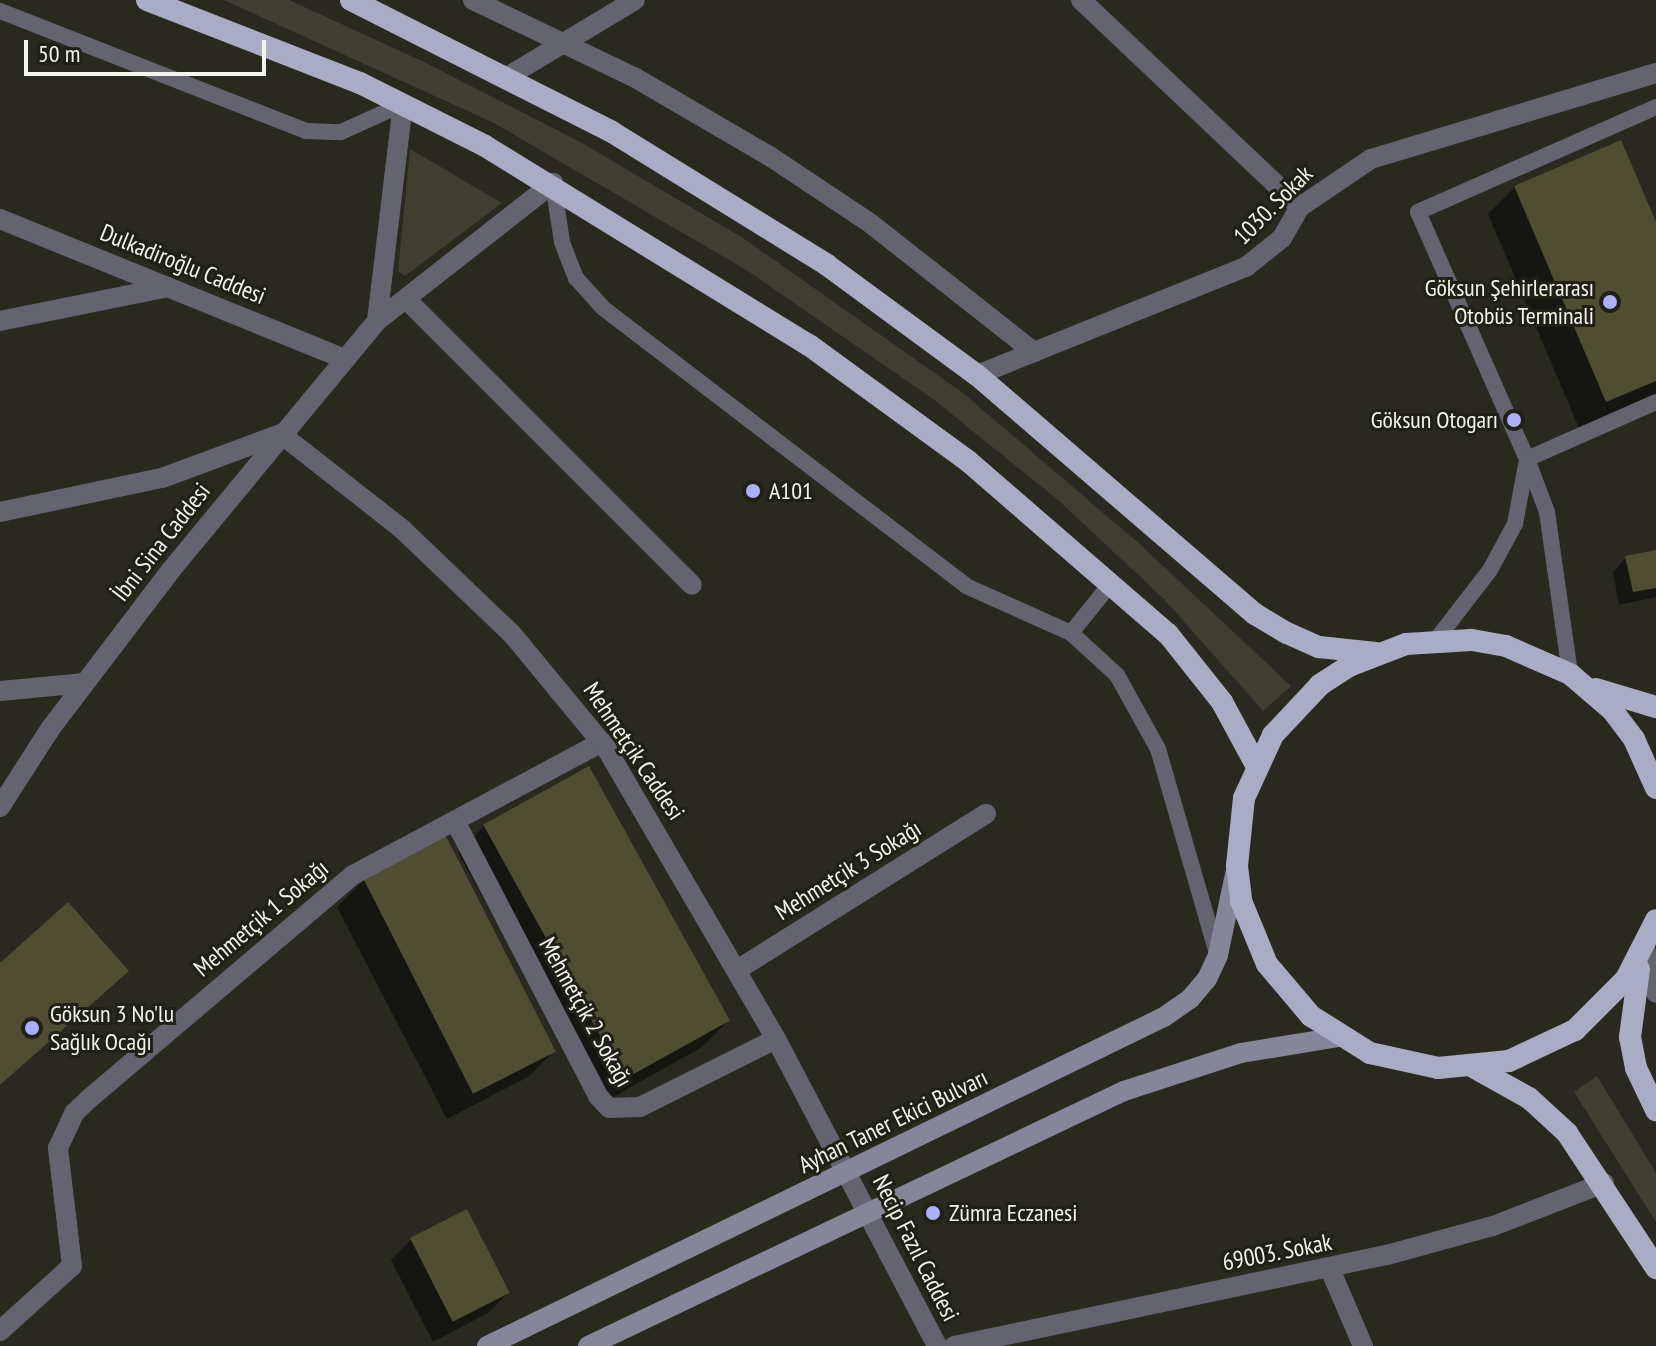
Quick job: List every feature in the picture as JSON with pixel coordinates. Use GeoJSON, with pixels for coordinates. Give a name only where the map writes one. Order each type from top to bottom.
{"type":"FeatureCollection","features":[{"type":"Feature","properties":{"kind":"highway"},"geometry":{"type":"LineString","coordinates":[[147,0],[240,33],[403,104],[553,183],[809,345],[968,461],[1112,582],[1198,666],[1256,765]]}},
{"type":"Feature","properties":{"kind":"highway"},"geometry":{"type":"LineString","coordinates":[[351,0],[612,132],[753,218],[977,375],[1255,614],[1319,647],[1376,653]]}},
{"type":"Feature","properties":{"kind":"highway"},"geometry":{"type":"LineString","coordinates":[[1645,949],[1610,998],[1575,1030],[1509,1061],[1473,1067],[1404,1063],[1339,1037],[1287,992],[1267,964],[1241,901],[1237,866],[1244,798],[1256,765],[1294,708],[1320,685],[1376,653],[1436,640],[1506,646],[1578,680],[1656,707]]}},
{"type":"Feature","properties":{"kind":"highway"},"geometry":{"type":"LineString","coordinates":[[1578,680],[1634,739],[1656,788]]}},
{"type":"Feature","properties":{"kind":"highway"},"geometry":{"type":"LineString","coordinates":[[1656,920],[1632,999],[1630,1037],[1636,1068],[1656,1110]]}},
{"type":"Feature","properties":{"kind":"highway"},"geometry":{"type":"LineString","coordinates":[[1473,1067],[1529,1098],[1567,1133],[1604,1183],[1656,1268]]}},
{"type":"Feature","properties":{"kind":"main road","name":"Ayhan Taner Ekici Bulvarı"},"geometry":{"type":"LineString","coordinates":[[487,1346],[1164,1017],[1190,999],[1218,955],[1237,866]]}},
{"type":"Feature","properties":{"kind":"main road"},"geometry":{"type":"LineString","coordinates":[[588,1346],[870,1211],[1186,1067],[1339,1037]]}},
{"type":"Feature","properties":{"kind":"street"},"geometry":{"type":"LineString","coordinates":[[473,0],[565,42],[771,157],[870,223],[1034,352]]}},
{"type":"Feature","properties":{"kind":"street"},"geometry":{"type":"LineString","coordinates":[[507,77],[635,0]]}},
{"type":"Feature","properties":{"kind":"street"},"geometry":{"type":"LineString","coordinates":[[1081,0],[1300,207]]}},
{"type":"Feature","properties":{"kind":"street","name":"1030. Sokak"},"geometry":{"type":"LineString","coordinates":[[977,375],[1246,267],[1282,238],[1300,207],[1371,159],[1656,73]]}},
{"type":"Feature","properties":{"kind":"street"},"geometry":{"type":"LineString","coordinates":[[377,321],[403,104]]}},
{"type":"Feature","properties":{"kind":"street","name":"İbni Sina Caddesi"},"geometry":{"type":"LineString","coordinates":[[0,807],[85,683],[281,434],[377,321],[553,183]]}},
{"type":"Feature","properties":{"kind":"street","name":"Dulkadiroğlu Caddesi"},"geometry":{"type":"LineString","coordinates":[[0,219],[345,359]]}},
{"type":"Feature","properties":{"kind":"street"},"geometry":{"type":"LineString","coordinates":[[0,321],[169,287]]}},
{"type":"Feature","properties":{"kind":"street"},"geometry":{"type":"LineString","coordinates":[[406,299],[692,585]]}},
{"type":"Feature","properties":{"kind":"street"},"geometry":{"type":"LineString","coordinates":[[0,512],[162,478],[281,434]]}},
{"type":"Feature","properties":{"kind":"street","name":"Mehmetçik Caddesi"},"geometry":{"type":"LineString","coordinates":[[281,434],[458,581],[521,643],[602,742],[737,970],[849,1172]]}},
{"type":"Feature","properties":{"kind":"street"},"geometry":{"type":"LineString","coordinates":[[0,691],[85,683]]}},
{"type":"Feature","properties":{"kind":"street","name":"Mehmetçik 1 Sokağı"},"geometry":{"type":"LineString","coordinates":[[0,1331],[72,1266],[57,1174],[58,1148],[74,1113],[330,892],[383,857],[602,742]]}},
{"type":"Feature","properties":{"kind":"street","name":"Mehmetçik 3 Sokağı"},"geometry":{"type":"LineString","coordinates":[[737,970],[986,814]]}},
{"type":"Feature","properties":{"kind":"street","name":"Mehmetçik 2 Sokağı"},"geometry":{"type":"LineString","coordinates":[[455,821],[598,1096],[609,1108],[640,1107],[776,1039]]}},
{"type":"Feature","properties":{"kind":"street"},"geometry":{"type":"LineString","coordinates":[[1645,949],[1655,981]]}},
{"type":"Feature","properties":{"kind":"street","name":"Necip Fazıl Caddesi"},"geometry":{"type":"LineString","coordinates":[[849,1172],[937,1346]]}},
{"type":"Feature","properties":{"kind":"street","name":"69003. Sokak"},"geometry":{"type":"LineString","coordinates":[[954,1346],[1076,1317],[1330,1269],[1493,1226],[1604,1183]]}},
{"type":"Feature","properties":{"kind":"street"},"geometry":{"type":"LineString","coordinates":[[1330,1269],[1363,1346]]}},
{"type":"Feature","properties":{"kind":"lane"},"geometry":{"type":"LineString","coordinates":[[0,11],[306,131],[341,132],[403,104]]}},
{"type":"Feature","properties":{"kind":"lane"},"geometry":{"type":"LineString","coordinates":[[1578,680],[1547,512],[1527,459],[1418,212],[1656,107]]}},
{"type":"Feature","properties":{"kind":"lane"},"geometry":{"type":"LineString","coordinates":[[553,183],[562,242],[576,278],[603,308],[966,586],[1071,633],[1117,675],[1158,749],[1218,955]]}},
{"type":"Feature","properties":{"kind":"lane"},"geometry":{"type":"LineString","coordinates":[[1527,459],[1656,402]]}},
{"type":"Feature","properties":{"kind":"lane"},"geometry":{"type":"LineString","coordinates":[[1436,640],[1490,570],[1515,524],[1527,459]]}},
{"type":"Feature","properties":{"kind":"lane"},"geometry":{"type":"LineString","coordinates":[[1071,633],[1112,582]]}},
{"type":"Feature","properties":{"kind":"shaded area"},"geometry":{"type":"Polygon","coordinates":[[[224,0],[289,0],[424,62],[582,143],[743,238],[963,393],[1143,547],[1291,686],[1263,711],[1164,599],[1058,500],[933,399],[748,271],[494,123],[224,0]]]}},
{"type":"Feature","properties":{"kind":"shaded area"},"geometry":{"type":"Polygon","coordinates":[[[410,149],[502,203],[405,276],[398,271],[410,149]]]}},
{"type":"Feature","properties":{"kind":"shaded area"},"geometry":{"type":"Polygon","coordinates":[[[1597,1076],[1656,1173],[1656,1222],[1574,1092],[1597,1076]]]}},
{"type":"Feature","properties":{"kind":"building","name":"Göksun Şehirlerarası Otobüs Terminali"},"geometry":{"type":"Polygon","coordinates":[[[1621,140],[1656,222],[1656,381],[1606,402],[1514,186],[1621,140]]]}},
{"type":"Feature","properties":{"kind":"building"},"geometry":{"type":"Polygon","coordinates":[[[1656,550],[1656,588],[1633,592],[1625,556],[1656,550]]]}},
{"type":"Feature","properties":{"kind":"building"},"geometry":{"type":"Polygon","coordinates":[[[589,766],[730,1021],[624,1079],[483,825],[589,766]]]}},
{"type":"Feature","properties":{"kind":"building"},"geometry":{"type":"Polygon","coordinates":[[[446,836],[556,1052],[473,1094],[363,878],[446,836]]]}},
{"type":"Feature","properties":{"kind":"building","name":"Göksun 3 No'lu Sağlık Ocağı"},"geometry":{"type":"Polygon","coordinates":[[[68,902],[129,971],[0,1085],[0,963],[68,902]]]}},
{"type":"Feature","properties":{"kind":"building"},"geometry":{"type":"Polygon","coordinates":[[[467,1209],[510,1293],[453,1322],[410,1238],[467,1209]]]}},
{"type":"Feature","properties":{"kind":"place","name":"Göksun Şehirlerarası Otobüs Terminali"},"geometry":{"type":"Point","coordinates":[1610,302]}},
{"type":"Feature","properties":{"kind":"place","name":"Göksun Otogarı"},"geometry":{"type":"Point","coordinates":[1514,420]}},
{"type":"Feature","properties":{"kind":"place","name":"A101"},"geometry":{"type":"Point","coordinates":[753,491]}},
{"type":"Feature","properties":{"kind":"place","name":"Göksun 3 No'lu Sağlık Ocağı"},"geometry":{"type":"Point","coordinates":[32,1028]}},
{"type":"Feature","properties":{"kind":"place","name":"Zümra Eczanesi"},"geometry":{"type":"Point","coordinates":[933,1213]}}]}
